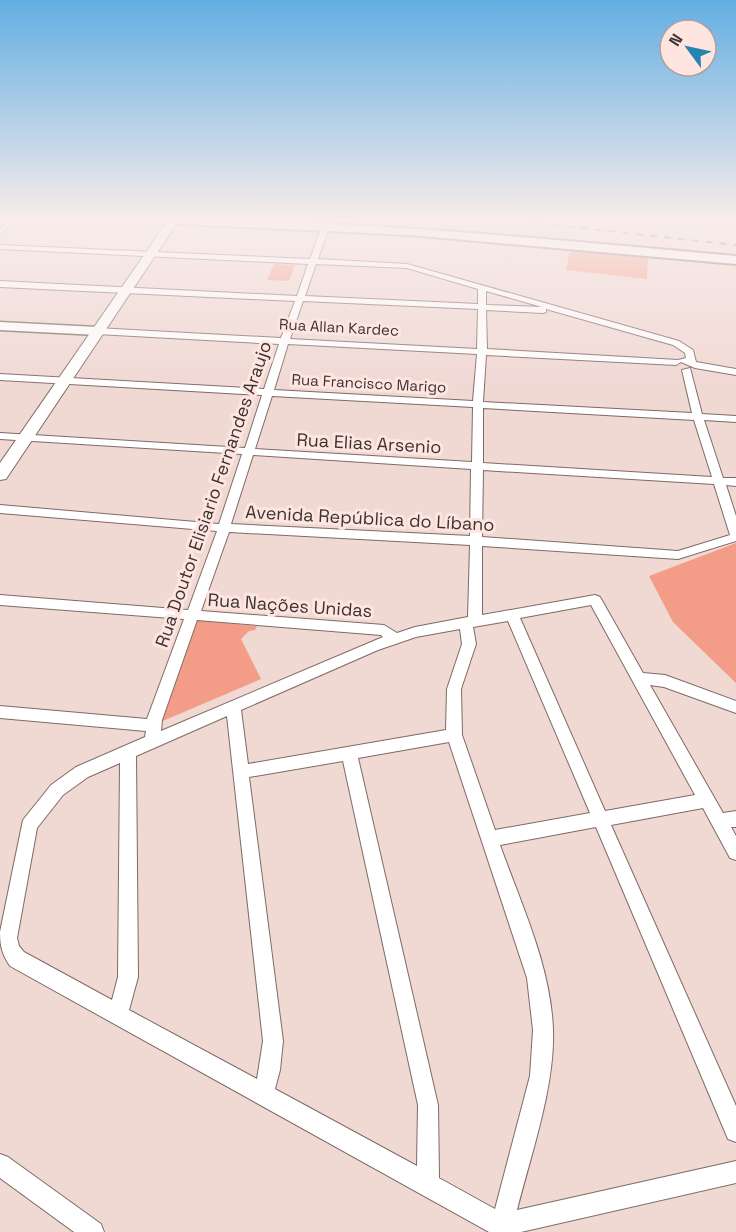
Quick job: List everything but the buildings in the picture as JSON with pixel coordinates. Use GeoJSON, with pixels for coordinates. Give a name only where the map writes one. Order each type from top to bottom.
{"type":"FeatureCollection","features":[{"type":"Feature","properties":{"kind":"main road"},"geometry":{"type":"LineString","coordinates":[[0,475],[136,276]]}},
{"type":"Feature","properties":{"kind":"street","name":"Rua Doutor Elisiario Fernandes Araujo"},"geometry":{"type":"LineString","coordinates":[[153,741],[153,725],[190,615],[197,605],[224,528],[285,340],[308,276]]}},
{"type":"Feature","properties":{"kind":"street"},"geometry":{"type":"LineString","coordinates":[[443,276],[681,345],[690,352],[698,417],[736,536]]}},
{"type":"Feature","properties":{"kind":"street"},"geometry":{"type":"LineString","coordinates":[[0,284],[566,311]]}},
{"type":"Feature","properties":{"kind":"street"},"geometry":{"type":"LineString","coordinates":[[482,288],[477,466],[478,541],[469,644],[454,689],[454,735],[537,978],[543,1030],[540,1076],[501,1229]]}},
{"type":"Feature","properties":{"kind":"street","name":"Rua Allan Kardec"},"geometry":{"type":"LineString","coordinates":[[0,326],[676,362],[681,360],[691,366]]}},
{"type":"Feature","properties":{"kind":"street"},"geometry":{"type":"LineString","coordinates":[[691,366],[736,372]]}},
{"type":"Feature","properties":{"kind":"street","name":"Rua Francisco Marigo"},"geometry":{"type":"LineString","coordinates":[[0,377],[736,419]]}},
{"type":"Feature","properties":{"kind":"street","name":"Rua Elias Arsenio"},"geometry":{"type":"LineString","coordinates":[[0,436],[736,482]]}},
{"type":"Feature","properties":{"kind":"street","name":"Avenida República do Líbano"},"geometry":{"type":"LineString","coordinates":[[0,510],[224,528],[478,541],[666,555],[678,555],[736,536]]}},
{"type":"Feature","properties":{"kind":"street","name":"Rua Nações Unidas"},"geometry":{"type":"LineString","coordinates":[[0,600],[384,630],[395,639]]}},
{"type":"Feature","properties":{"kind":"street"},"geometry":{"type":"LineString","coordinates":[[736,852],[595,600],[415,632],[373,646],[72,778],[57,790],[34,817],[26,837],[8,938],[10,950],[17,959],[428,1183],[501,1229],[736,1172]]}},
{"type":"Feature","properties":{"kind":"street"},"geometry":{"type":"LineString","coordinates":[[512,615],[736,1131]]}},
{"type":"Feature","properties":{"kind":"street"},"geometry":{"type":"LineString","coordinates":[[639,678],[665,681],[736,706]]}},
{"type":"Feature","properties":{"kind":"street"},"geometry":{"type":"LineString","coordinates":[[233,707],[273,1041],[270,1070],[263,1093]]}},
{"type":"Feature","properties":{"kind":"street"},"geometry":{"type":"LineString","coordinates":[[0,712],[153,725]]}},
{"type":"Feature","properties":{"kind":"street"},"geometry":{"type":"LineString","coordinates":[[241,772],[454,735]]}},
{"type":"Feature","properties":{"kind":"street"},"geometry":{"type":"LineString","coordinates":[[118,1014],[128,977],[128,752]]}},
{"type":"Feature","properties":{"kind":"street"},"geometry":{"type":"LineString","coordinates":[[349,753],[428,1105],[428,1183]]}},
{"type":"Feature","properties":{"kind":"street"},"geometry":{"type":"LineString","coordinates":[[489,839],[707,800]]}},
{"type":"Feature","properties":{"kind":"street"},"geometry":{"type":"LineString","coordinates":[[719,821],[736,819]]}},
{"type":"Feature","properties":{"kind":"street"},"geometry":{"type":"LineString","coordinates":[[0,1165],[93,1232]]}},
{"type":"Feature","properties":{"kind":"shaded area"},"geometry":{"type":"Polygon","coordinates":[[[269,276],[291,276],[289,281],[267,280],[269,276]]]}},
{"type":"Feature","properties":{"kind":"shaded area"},"geometry":{"type":"Polygon","coordinates":[[[624,276],[647,276],[647,279],[624,276]]]}},
{"type":"Feature","properties":{"kind":"shaded area"},"geometry":{"type":"Polygon","coordinates":[[[736,543],[736,683],[673,622],[649,576],[736,543]]]}},
{"type":"Feature","properties":{"kind":"shaded area"},"geometry":{"type":"Polygon","coordinates":[[[195,620],[257,626],[255,630],[249,631],[241,639],[261,679],[158,723],[195,620]]]}}]}
